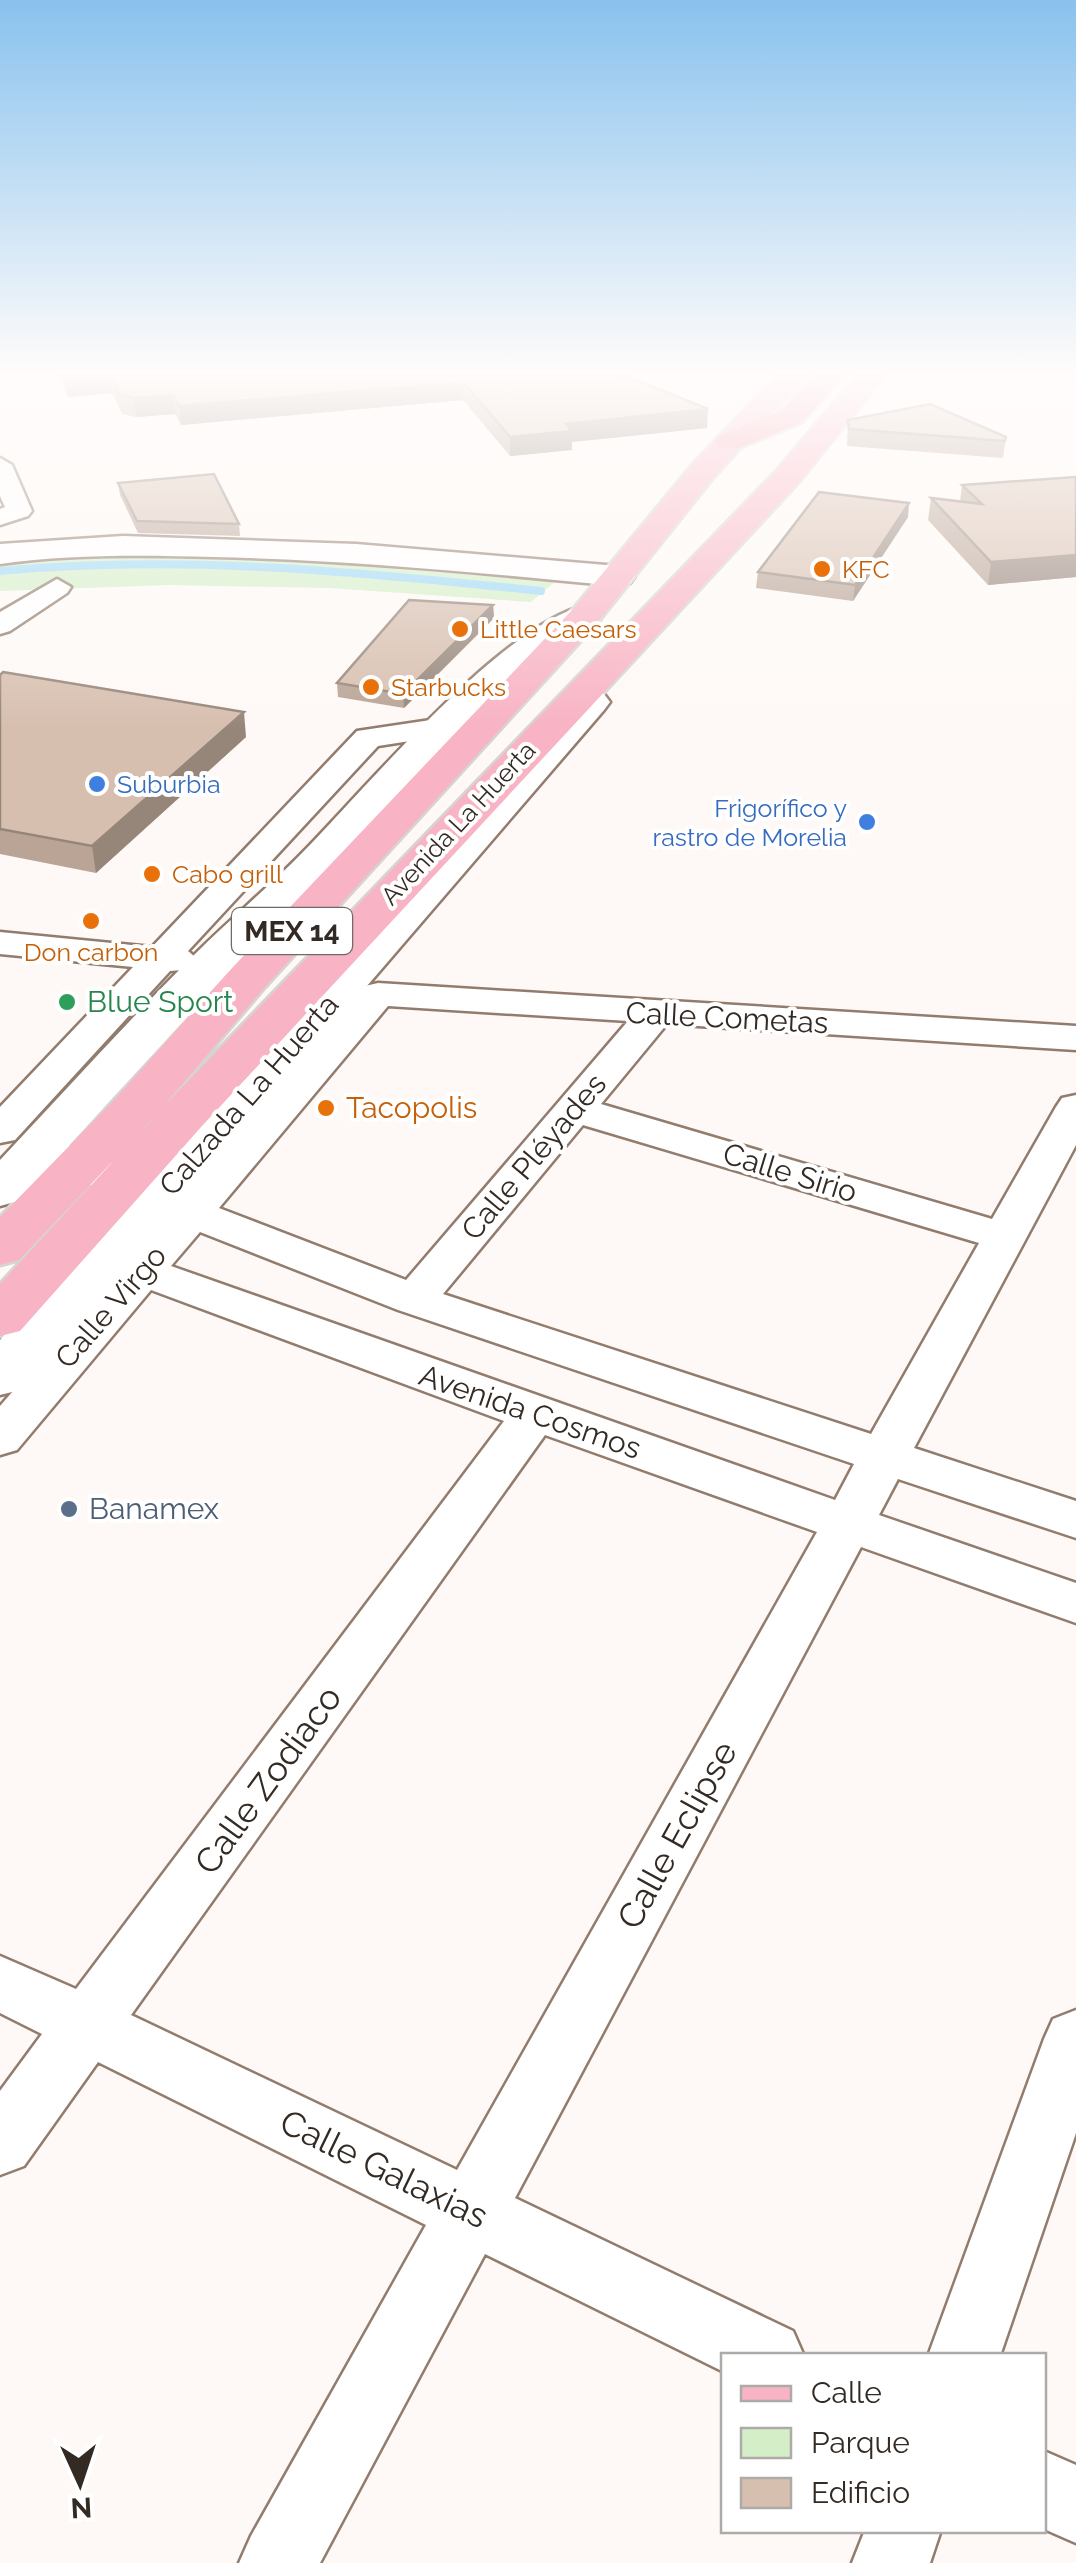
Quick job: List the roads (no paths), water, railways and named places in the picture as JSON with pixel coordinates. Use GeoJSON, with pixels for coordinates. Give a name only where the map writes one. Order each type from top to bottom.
{"type":"FeatureCollection","features":[{"type":"Feature","properties":{"kind":"main road","name":"Avenida La Huerta"},"geometry":{"type":"LineString","coordinates":[[0,1248],[72,1183],[249,977],[586,615],[688,492]]}},
{"type":"Feature","properties":{"kind":"main road","name":"Avenida La Huerta"},"geometry":{"type":"LineString","coordinates":[[0,1318],[72,1183],[184,1115],[773,492]]}},
{"type":"Feature","properties":{"kind":"street"},"geometry":{"type":"LineString","coordinates":[[0,517],[19,511],[11,492]]}},
{"type":"Feature","properties":{"kind":"street"},"geometry":{"type":"LineString","coordinates":[[0,554],[129,546],[265,548],[401,555],[618,576]]}},
{"type":"Feature","properties":{"kind":"street"},"geometry":{"type":"LineString","coordinates":[[0,625],[57,586]]}},
{"type":"Feature","properties":{"kind":"street","name":"Calzada La Huerta"},"geometry":{"type":"LineString","coordinates":[[0,1376],[72,1183],[84,1105],[210,966],[315,864],[444,727],[534,646],[558,628],[586,615]]}},
{"type":"Feature","properties":{"kind":"street","name":"Calzada La Huerta"},"geometry":{"type":"LineString","coordinates":[[72,1183],[590,704],[603,670]]}},
{"type":"Feature","properties":{"kind":"street"},"geometry":{"type":"LineString","coordinates":[[444,727],[368,738],[164,958],[72,1183],[1076,1520]]}},
{"type":"Feature","properties":{"kind":"street"},"geometry":{"type":"LineString","coordinates":[[0,942],[210,966]]}},
{"type":"Feature","properties":{"kind":"street","name":"Calle Virgo"},"geometry":{"type":"LineString","coordinates":[[0,1438],[72,1183],[378,994]]}},
{"type":"Feature","properties":{"kind":"street","name":"Calle Cometas"},"geometry":{"type":"LineString","coordinates":[[378,994],[1076,1038]]}},
{"type":"Feature","properties":{"kind":"street","name":"Calle Pléyades"},"geometry":{"type":"LineString","coordinates":[[414,1300],[654,1014]]}},
{"type":"Feature","properties":{"kind":"street"},"geometry":{"type":"LineString","coordinates":[[84,1105],[184,1115]]}},
{"type":"Feature","properties":{"kind":"street","name":"Calle Eclipse"},"geometry":{"type":"LineString","coordinates":[[278,2563],[1076,1107]]}},
{"type":"Feature","properties":{"kind":"street","name":"Calle Sirio"},"geometry":{"type":"LineString","coordinates":[[574,1109],[1005,1237]]}},
{"type":"Feature","properties":{"kind":"street","name":"Avenida Cosmos"},"geometry":{"type":"LineString","coordinates":[[72,1183],[535,1414],[1076,1603]]}},
{"type":"Feature","properties":{"kind":"street","name":"Calle Zodiaco"},"geometry":{"type":"LineString","coordinates":[[0,2144],[535,1414]]}},
{"type":"Feature","properties":{"kind":"street","name":"Calle Galaxias"},"geometry":{"type":"LineString","coordinates":[[0,1983],[762,2353]]}},
{"type":"Feature","properties":{"kind":"street"},"geometry":{"type":"LineString","coordinates":[[965,2353],[1076,2039]]}},
{"type":"Feature","properties":{"kind":"street"},"geometry":{"type":"LineString","coordinates":[[1046,2490],[1076,2505]]}},
{"type":"Feature","properties":{"kind":"street"},"geometry":{"type":"LineString","coordinates":[[891,2563],[902,2533]]}},
{"type":"Feature","properties":{"kind":"waterway"},"geometry":{"type":"LineString","coordinates":[[0,571],[203,565],[338,572],[541,591]]}},
{"type":"Feature","properties":{"kind":"place","name":"KFC"},"geometry":{"type":"Point","coordinates":[822,569]}},
{"type":"Feature","properties":{"kind":"place","name":"Little Caesars"},"geometry":{"type":"Point","coordinates":[460,629]}},
{"type":"Feature","properties":{"kind":"place","name":"Starbucks"},"geometry":{"type":"Point","coordinates":[371,687]}},
{"type":"Feature","properties":{"kind":"place","name":"Suburbia"},"geometry":{"type":"Point","coordinates":[97,784]}},
{"type":"Feature","properties":{"kind":"place","name":"Frigorífico y rastro de Morelia"},"geometry":{"type":"Point","coordinates":[867,822]}},
{"type":"Feature","properties":{"kind":"place","name":"Cabo grill"},"geometry":{"type":"Point","coordinates":[152,874]}},
{"type":"Feature","properties":{"kind":"place","name":"Don carbon"},"geometry":{"type":"Point","coordinates":[91,921]}},
{"type":"Feature","properties":{"kind":"place","name":"Blue Sport"},"geometry":{"type":"Point","coordinates":[67,1002]}},
{"type":"Feature","properties":{"kind":"place","name":"Tacopolis"},"geometry":{"type":"Point","coordinates":[326,1108]}},
{"type":"Feature","properties":{"kind":"place","name":"Banamex"},"geometry":{"type":"Point","coordinates":[69,1509]}}]}
